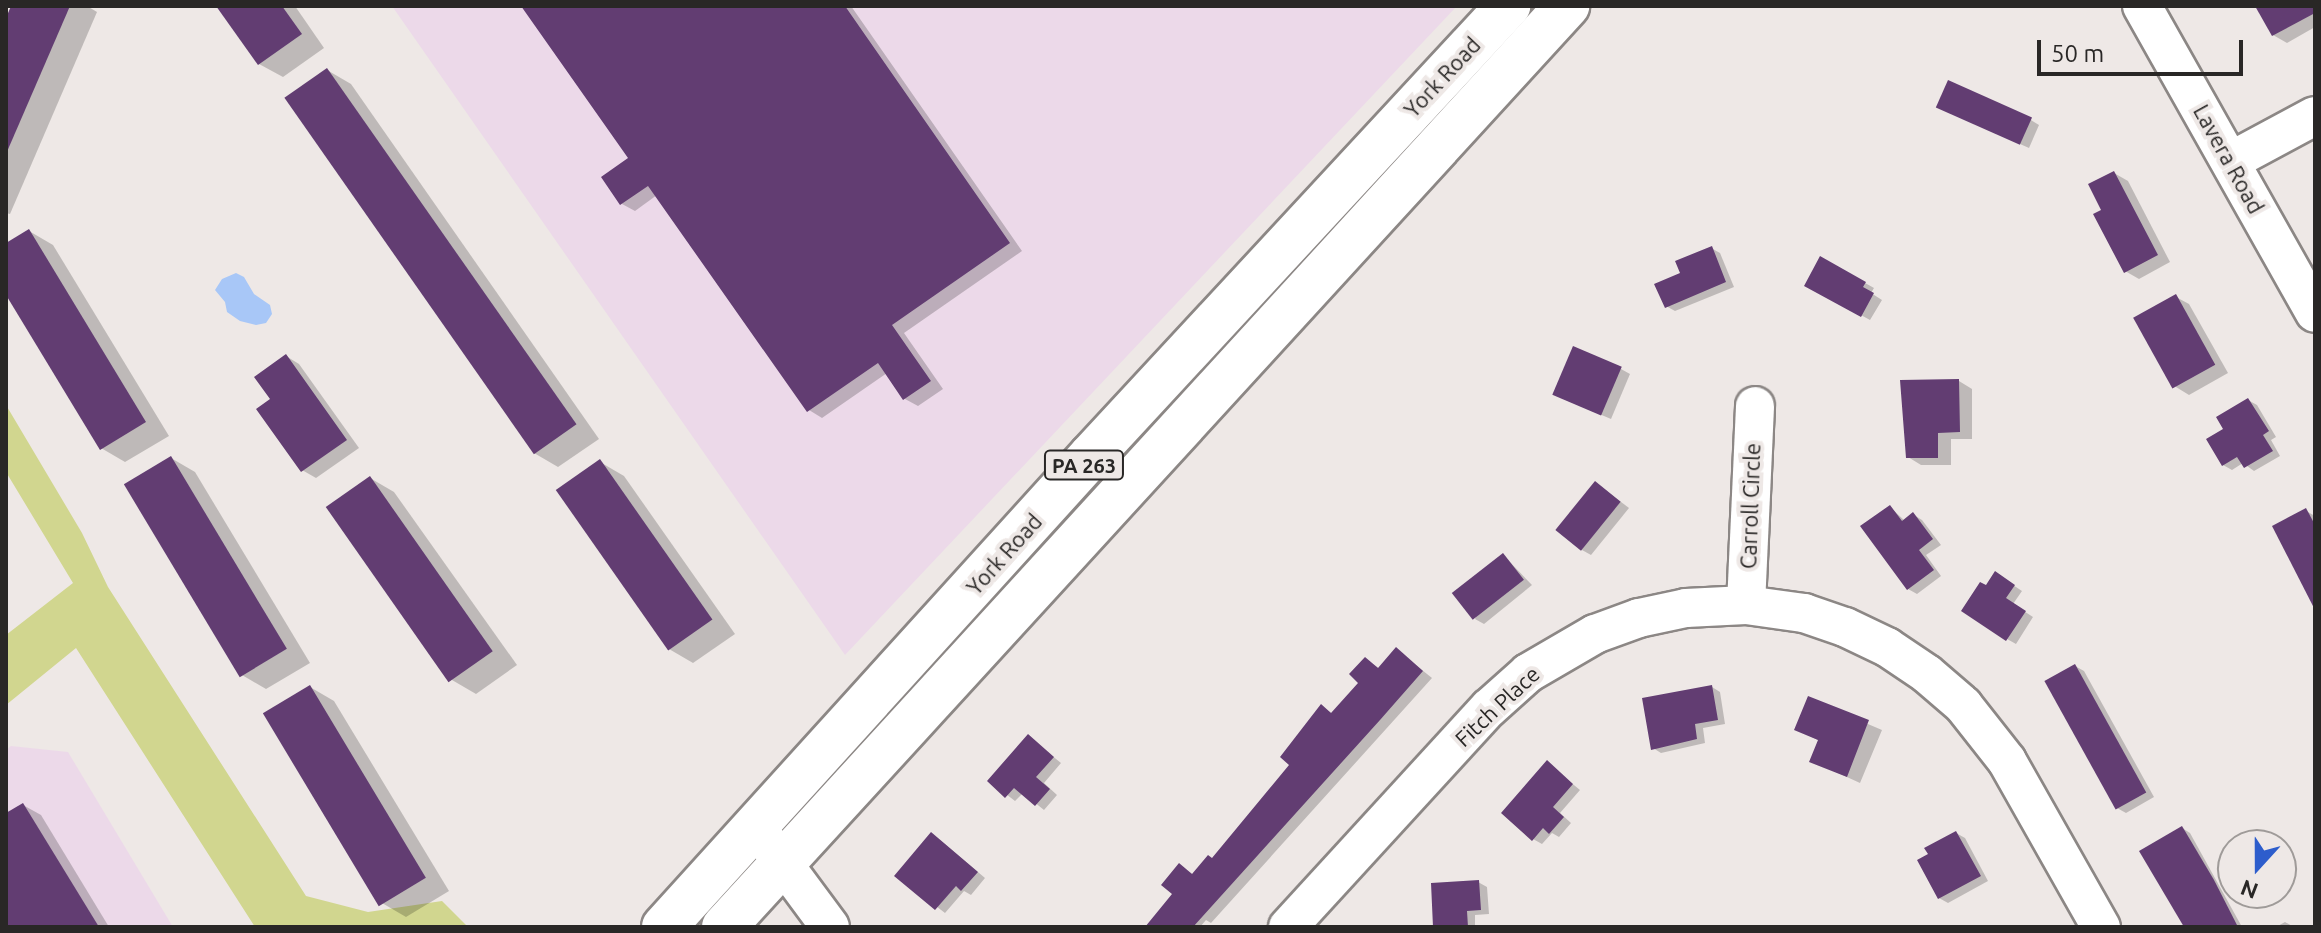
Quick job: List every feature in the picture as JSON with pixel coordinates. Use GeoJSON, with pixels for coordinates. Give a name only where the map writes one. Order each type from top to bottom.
{"type":"FeatureCollection","features":[{"type":"Feature","properties":{"kind":"highway","name":"York Road"},"geometry":{"type":"LineString","coordinates":[[664,927],[1091,456],[1508,6]]}},
{"type":"Feature","properties":{"kind":"highway","name":"York Road"},"geometry":{"type":"LineString","coordinates":[[724,927],[1567,6]]}},
{"type":"Feature","properties":{"kind":"street","name":"Lavera Road"},"geometry":{"type":"LineString","coordinates":[[2142,6],[2315,313]]}},
{"type":"Feature","properties":{"kind":"street"},"geometry":{"type":"LineString","coordinates":[[2231,161],[2315,116]]}},
{"type":"Feature","properties":{"kind":"street","name":"Carroll Circle"},"geometry":{"type":"LineString","coordinates":[[1746,605],[1755,406]]}},
{"type":"Feature","properties":{"kind":"street","name":"Fitch Place"},"geometry":{"type":"LineString","coordinates":[[1302,922],[1489,708],[1528,673],[1595,634],[1639,618],[1686,608],[1746,605],[1804,613],[1845,627],[1887,647],[1927,674],[1963,705],[2007,761],[2101,927]]}},
{"type":"Feature","properties":{"kind":"street"},"geometry":{"type":"LineString","coordinates":[[756,828],[830,927]]}},
{"type":"Feature","properties":{"kind":"shaded area"},"geometry":{"type":"Polygon","coordinates":[[[392,6],[1457,6],[845,655],[392,6]]]}},
{"type":"Feature","properties":{"kind":"shaded area"},"geometry":{"type":"Polygon","coordinates":[[[11,746],[68,752],[173,927],[6,927],[6,750],[11,746]]]}},
{"type":"Feature","properties":{"kind":"green space"},"geometry":{"type":"Polygon","coordinates":[[[6,405],[82,533],[108,587],[306,896],[368,912],[442,901],[468,927],[255,927],[76,648],[6,705],[6,635],[73,583],[6,472],[6,405]]]}},
{"type":"Feature","properties":{"kind":"water"},"geometry":{"type":"Polygon","coordinates":[[[236,273],[244,277],[254,294],[270,305],[272,314],[266,323],[256,325],[240,321],[227,312],[225,302],[215,290],[222,279],[236,273]]]}},
{"type":"Feature","properties":{"kind":"building"},"geometry":{"type":"Polygon","coordinates":[[[11,6],[70,6],[6,154],[6,18],[11,6]]]}},
{"type":"Feature","properties":{"kind":"building"},"geometry":{"type":"Polygon","coordinates":[[[216,6],[282,6],[302,34],[258,65],[216,6]]]}},
{"type":"Feature","properties":{"kind":"building"},"geometry":{"type":"Polygon","coordinates":[[[521,6],[845,6],[1010,243],[892,325],[931,381],[903,400],[878,363],[807,412],[648,186],[620,205],[601,177],[628,158],[521,6]]]}},
{"type":"Feature","properties":{"kind":"building"},"geometry":{"type":"Polygon","coordinates":[[[2255,6],[2315,6],[2315,13],[2272,36],[2255,6]]]}},
{"type":"Feature","properties":{"kind":"building"},"geometry":{"type":"Polygon","coordinates":[[[327,68],[577,424],[534,454],[284,98],[327,68]]]}},
{"type":"Feature","properties":{"kind":"building"},"geometry":{"type":"Polygon","coordinates":[[[1948,80],[2032,117],[2020,145],[1936,107],[1948,80]]]}},
{"type":"Feature","properties":{"kind":"building"},"geometry":{"type":"Polygon","coordinates":[[[2114,171],[2158,255],[2124,273],[2093,214],[2101,210],[2088,184],[2114,171]]]}},
{"type":"Feature","properties":{"kind":"building"},"geometry":{"type":"Polygon","coordinates":[[[29,229],[146,422],[100,450],[6,295],[6,243],[29,229]]]}},
{"type":"Feature","properties":{"kind":"building"},"geometry":{"type":"Polygon","coordinates":[[[1712,246],[1726,282],[1665,308],[1654,284],[1680,273],[1675,261],[1712,246]]]}},
{"type":"Feature","properties":{"kind":"building"},"geometry":{"type":"Polygon","coordinates":[[[1820,256],[1866,282],[1863,287],[1874,293],[1861,317],[1804,286],[1820,256]]]}},
{"type":"Feature","properties":{"kind":"building"},"geometry":{"type":"Polygon","coordinates":[[[2176,294],[2215,365],[2172,389],[2133,318],[2176,294]]]}},
{"type":"Feature","properties":{"kind":"building"},"geometry":{"type":"Polygon","coordinates":[[[1573,346],[1622,367],[1601,415],[1552,395],[1573,346]]]}},
{"type":"Feature","properties":{"kind":"building"},"geometry":{"type":"Polygon","coordinates":[[[286,354],[347,440],[301,472],[256,409],[270,399],[254,377],[286,354]]]}},
{"type":"Feature","properties":{"kind":"building"},"geometry":{"type":"Polygon","coordinates":[[[1959,379],[1960,432],[1938,433],[1938,458],[1906,458],[1900,380],[1959,379]]]}},
{"type":"Feature","properties":{"kind":"building"},"geometry":{"type":"Polygon","coordinates":[[[2248,398],[2269,431],[2263,435],[2273,451],[2244,468],[2237,457],[2222,466],[2206,439],[2223,429],[2216,417],[2248,398]]]}},
{"type":"Feature","properties":{"kind":"building"},"geometry":{"type":"Polygon","coordinates":[[[171,456],[287,649],[240,677],[124,484],[171,456]]]}},
{"type":"Feature","properties":{"kind":"building"},"geometry":{"type":"Polygon","coordinates":[[[600,459],[712,620],[668,651],[556,490],[600,459]]]}},
{"type":"Feature","properties":{"kind":"building"},"geometry":{"type":"Polygon","coordinates":[[[370,476],[493,651],[449,682],[326,507],[370,476]]]}},
{"type":"Feature","properties":{"kind":"building"},"geometry":{"type":"Polygon","coordinates":[[[1595,481],[1621,502],[1581,551],[1555,530],[1595,481]]]}},
{"type":"Feature","properties":{"kind":"building"},"geometry":{"type":"Polygon","coordinates":[[[1890,505],[1902,521],[1913,512],[1933,539],[1919,550],[1934,570],[1907,590],[1860,526],[1890,505]]]}},
{"type":"Feature","properties":{"kind":"building"},"geometry":{"type":"Polygon","coordinates":[[[2306,508],[2315,525],[2315,610],[2272,526],[2306,508]]]}},
{"type":"Feature","properties":{"kind":"building"},"geometry":{"type":"Polygon","coordinates":[[[1503,553],[1524,580],[1473,620],[1452,593],[1503,553]]]}},
{"type":"Feature","properties":{"kind":"building"},"geometry":{"type":"Polygon","coordinates":[[[1995,571],[2015,585],[2006,598],[2026,611],[2006,641],[1961,611],[1980,582],[1986,585],[1995,571]]]}},
{"type":"Feature","properties":{"kind":"building"},"geometry":{"type":"Polygon","coordinates":[[[1396,647],[1423,671],[1380,720],[1193,927],[1145,927],[1172,894],[1161,885],[1179,863],[1192,874],[1208,855],[1212,858],[1289,765],[1280,757],[1321,704],[1331,713],[1358,683],[1349,674],[1365,657],[1378,668],[1396,647]]]}},
{"type":"Feature","properties":{"kind":"building"},"geometry":{"type":"Polygon","coordinates":[[[2075,664],[2146,793],[2116,810],[2044,681],[2075,664]]]}},
{"type":"Feature","properties":{"kind":"building"},"geometry":{"type":"Polygon","coordinates":[[[310,685],[426,878],[379,906],[263,713],[310,685]]]}},
{"type":"Feature","properties":{"kind":"building"},"geometry":{"type":"Polygon","coordinates":[[[1712,685],[1718,720],[1695,724],[1697,739],[1651,750],[1642,698],[1712,685]]]}},
{"type":"Feature","properties":{"kind":"building"},"geometry":{"type":"Polygon","coordinates":[[[1808,696],[1869,720],[1847,777],[1809,762],[1818,740],[1794,730],[1808,696]]]}},
{"type":"Feature","properties":{"kind":"building"},"geometry":{"type":"Polygon","coordinates":[[[1028,734],[1054,757],[1036,777],[1050,789],[1035,806],[1014,788],[1005,798],[987,781],[1028,734]]]}},
{"type":"Feature","properties":{"kind":"building"},"geometry":{"type":"Polygon","coordinates":[[[1547,760],[1573,784],[1553,807],[1564,817],[1549,834],[1543,828],[1532,841],[1501,813],[1547,760]]]}},
{"type":"Feature","properties":{"kind":"building"},"geometry":{"type":"Polygon","coordinates":[[[23,803],[99,927],[6,927],[6,813],[23,803]]]}},
{"type":"Feature","properties":{"kind":"building"},"geometry":{"type":"Polygon","coordinates":[[[2182,826],[2217,886],[2217,909],[2229,909],[2238,927],[2184,927],[2139,851],[2182,826]]]}},
{"type":"Feature","properties":{"kind":"building"},"geometry":{"type":"Polygon","coordinates":[[[1956,831],[1981,876],[1938,899],[1917,860],[1928,854],[1924,848],[1956,831]]]}},
{"type":"Feature","properties":{"kind":"building"},"geometry":{"type":"Polygon","coordinates":[[[931,832],[978,872],[961,891],[956,886],[935,910],[894,876],[931,832]]]}},
{"type":"Feature","properties":{"kind":"building"},"geometry":{"type":"Polygon","coordinates":[[[1479,880],[1481,910],[1467,911],[1468,927],[1433,927],[1431,883],[1479,880]]]}}]}
